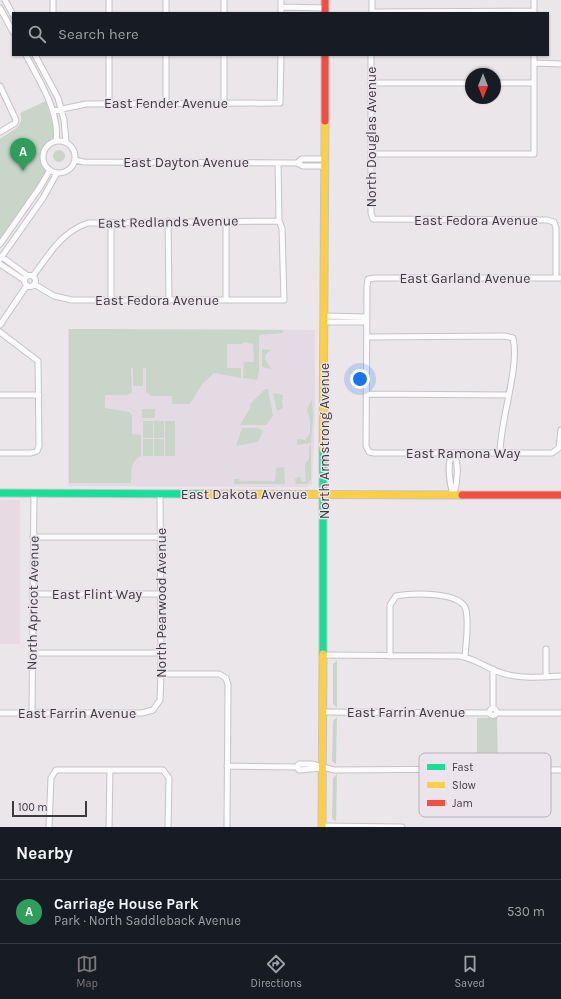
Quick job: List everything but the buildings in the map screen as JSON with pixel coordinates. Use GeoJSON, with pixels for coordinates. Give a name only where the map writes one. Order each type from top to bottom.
{"type":"FeatureCollection","features":[{"type":"Feature","properties":{"kind":"street"},"geometry":{"type":"LineString","coordinates":[[4,0],[12,13]]}},
{"type":"Feature","properties":{"kind":"street"},"geometry":{"type":"LineString","coordinates":[[53,0],[53,12]]}},
{"type":"Feature","properties":{"kind":"street"},"geometry":{"type":"LineString","coordinates":[[109,0],[109,12]]}},
{"type":"Feature","properties":{"kind":"street"},"geometry":{"type":"LineString","coordinates":[[166,0],[166,12]]}},
{"type":"Feature","properties":{"kind":"street"},"geometry":{"type":"LineString","coordinates":[[224,0],[224,12]]}},
{"type":"Feature","properties":{"kind":"street"},"geometry":{"type":"LineString","coordinates":[[281,0],[281,12]]}},
{"type":"Feature","properties":{"kind":"street"},"geometry":{"type":"LineString","coordinates":[[372,0],[372,12],[534,12],[534,0]]}},
{"type":"Feature","properties":{"kind":"street"},"geometry":{"type":"LineString","coordinates":[[281,7],[325,7]]}},
{"type":"Feature","properties":{"kind":"street"},"geometry":{"type":"LineString","coordinates":[[0,8],[12,30]]}},
{"type":"Feature","properties":{"kind":"street"},"geometry":{"type":"LineString","coordinates":[[26,56],[53,111],[56,127],[56,141]]}},
{"type":"Feature","properties":{"kind":"street"},"geometry":{"type":"LineString","coordinates":[[36,56],[58,98],[66,142]]}},
{"type":"Feature","properties":{"kind":"street"},"geometry":{"type":"LineString","coordinates":[[109,56],[109,103]]}},
{"type":"Feature","properties":{"kind":"street"},"geometry":{"type":"LineString","coordinates":[[166,56],[166,103]]}},
{"type":"Feature","properties":{"kind":"street"},"geometry":{"type":"LineString","coordinates":[[224,56],[224,103]]}},
{"type":"Feature","properties":{"kind":"street","name":"East Fender Avenue"},"geometry":{"type":"LineString","coordinates":[[53,111],[86,104],[109,103],[280,103],[281,56]]}},
{"type":"Feature","properties":{"kind":"street","name":"North Armstrong Avenue"},"geometry":{"type":"LineString","coordinates":[[322,827],[325,56]]}},
{"type":"Feature","properties":{"kind":"street","name":"North Douglas Avenue"},"geometry":{"type":"LineString","coordinates":[[371,56],[371,154],[373,219]]}},
{"type":"Feature","properties":{"kind":"street"},"geometry":{"type":"LineString","coordinates":[[371,154],[534,154],[534,56]]}},
{"type":"Feature","properties":{"kind":"street"},"geometry":{"type":"LineString","coordinates":[[534,63],[561,64]]}},
{"type":"Feature","properties":{"kind":"street"},"geometry":{"type":"LineString","coordinates":[[372,84],[465,83]]}},
{"type":"Feature","properties":{"kind":"street"},"geometry":{"type":"LineString","coordinates":[[501,83],[534,83]]}},
{"type":"Feature","properties":{"kind":"street"},"geometry":{"type":"LineString","coordinates":[[0,86],[15,114],[16,120],[15,124],[0,132]]}},
{"type":"Feature","properties":{"kind":"street"},"geometry":{"type":"LineString","coordinates":[[56,141],[66,142],[73,148],[75,160],[68,170],[57,173],[50,170],[44,161],[43,156],[48,146],[56,141]]}},
{"type":"Feature","properties":{"kind":"street","name":"East Dayton Avenue"},"geometry":{"type":"LineString","coordinates":[[75,160],[84,162],[297,163],[302,159],[324,163]]}},
{"type":"Feature","properties":{"kind":"street"},"geometry":{"type":"LineString","coordinates":[[278,163],[279,221]]}},
{"type":"Feature","properties":{"kind":"street"},"geometry":{"type":"LineString","coordinates":[[0,244],[40,187],[50,170]]}},
{"type":"Feature","properties":{"kind":"street"},"geometry":{"type":"LineString","coordinates":[[28,279],[1,258],[47,194],[57,173]]}},
{"type":"Feature","properties":{"kind":"street","name":"East Fedora Avenue"},"geometry":{"type":"LineString","coordinates":[[373,219],[547,220],[554,222],[556,228],[558,278]]}},
{"type":"Feature","properties":{"kind":"street"},"geometry":{"type":"LineString","coordinates":[[168,221],[169,300]]}},
{"type":"Feature","properties":{"kind":"street"},"geometry":{"type":"LineString","coordinates":[[226,221],[226,300]]}},
{"type":"Feature","properties":{"kind":"street","name":"East Fedora Avenue"},"geometry":{"type":"LineString","coordinates":[[28,279],[30,286],[34,284],[54,296],[63,298],[111,300],[284,300],[282,228],[279,221]]}},
{"type":"Feature","properties":{"kind":"street","name":"East Redlands Avenue"},"geometry":{"type":"LineString","coordinates":[[0,325],[28,279],[54,246],[70,232],[88,223],[279,221]]}},
{"type":"Feature","properties":{"kind":"street"},"geometry":{"type":"LineString","coordinates":[[111,222],[111,300]]}},
{"type":"Feature","properties":{"kind":"street"},"geometry":{"type":"LineString","coordinates":[[0,264],[28,279]]}},
{"type":"Feature","properties":{"kind":"street","name":"East Garland Avenue"},"geometry":{"type":"LineString","coordinates":[[367,320],[368,279],[558,278]]}},
{"type":"Feature","properties":{"kind":"street"},"geometry":{"type":"LineString","coordinates":[[324,319],[367,320],[366,394],[508,395]]}},
{"type":"Feature","properties":{"kind":"street"},"geometry":{"type":"LineString","coordinates":[[0,332],[38,361],[39,395],[39,446],[37,451],[31,453],[0,453]]}},
{"type":"Feature","properties":{"kind":"street"},"geometry":{"type":"LineString","coordinates":[[367,337],[505,336],[513,338],[513,364],[501,432],[500,453]]}},
{"type":"Feature","properties":{"kind":"street","name":"East Ramona Way"},"geometry":{"type":"LineString","coordinates":[[366,394],[366,446],[368,452],[552,453],[557,450],[561,430]]}},
{"type":"Feature","properties":{"kind":"street"},"geometry":{"type":"LineString","coordinates":[[0,395],[39,395]]}},
{"type":"Feature","properties":{"kind":"street"},"geometry":{"type":"LineString","coordinates":[[453,453],[456,457],[456,485],[453,495]]}},
{"type":"Feature","properties":{"kind":"street","name":"North Apricot Avenue"},"geometry":{"type":"LineString","coordinates":[[32,713],[34,493]]}},
{"type":"Feature","properties":{"kind":"street","name":"East Dakota Avenue"},"geometry":{"type":"LineString","coordinates":[[0,494],[561,495]]}},
{"type":"Feature","properties":{"kind":"street","name":"North Pearwood Avenue"},"geometry":{"type":"LineString","coordinates":[[153,710],[160,700],[161,674],[160,494]]}},
{"type":"Feature","properties":{"kind":"street"},"geometry":{"type":"LineString","coordinates":[[33,537],[161,537]]}},
{"type":"Feature","properties":{"kind":"street","name":"East Flint Way"},"geometry":{"type":"LineString","coordinates":[[32,594],[161,594]]}},
{"type":"Feature","properties":{"kind":"street"},"geometry":{"type":"LineString","coordinates":[[390,656],[390,605],[396,596],[403,594],[443,595],[460,601],[466,610],[466,657]]}},
{"type":"Feature","properties":{"kind":"street"},"geometry":{"type":"LineString","coordinates":[[546,649],[546,677]]}},
{"type":"Feature","properties":{"kind":"street"},"geometry":{"type":"LineString","coordinates":[[32,653],[161,653]]}},
{"type":"Feature","properties":{"kind":"street"},"geometry":{"type":"LineString","coordinates":[[323,655],[466,657],[493,670],[513,676],[561,676]]}},
{"type":"Feature","properties":{"kind":"street"},"geometry":{"type":"LineString","coordinates":[[493,670],[493,711]]}},
{"type":"Feature","properties":{"kind":"street"},"geometry":{"type":"LineString","coordinates":[[161,674],[219,674],[226,678],[228,685],[227,827]]}},
{"type":"Feature","properties":{"kind":"street","name":"East Farrin Avenue"},"geometry":{"type":"LineString","coordinates":[[0,713],[142,713],[153,710]]}},
{"type":"Feature","properties":{"kind":"street","name":"East Farrin Avenue"},"geometry":{"type":"LineString","coordinates":[[323,712],[493,711],[561,713]]}},
{"type":"Feature","properties":{"kind":"street"},"geometry":{"type":"LineString","coordinates":[[227,766],[297,767],[299,770],[323,768],[334,770],[419,769]]}},
{"type":"Feature","properties":{"kind":"street"},"geometry":{"type":"LineString","coordinates":[[49,827],[51,778],[56,770],[163,770],[166,772],[168,778],[168,827]]}},
{"type":"Feature","properties":{"kind":"street"},"geometry":{"type":"LineString","coordinates":[[109,827],[110,770]]}},
{"type":"Feature","properties":{"kind":"street"},"geometry":{"type":"LineString","coordinates":[[551,770],[561,770]]}},
{"type":"Feature","properties":{"kind":"street"},"geometry":{"type":"LineString","coordinates":[[322,827],[402,827]]}},
{"type":"Feature","properties":{"kind":"shaded area"},"geometry":{"type":"Polygon","coordinates":[[[46,101],[54,129],[53,138],[47,142],[41,152],[41,161],[45,169],[45,175],[0,240],[0,139],[19,126],[21,122],[20,113],[46,101]]]}},
{"type":"Feature","properties":{"kind":"shaded area"},"geometry":{"type":"Polygon","coordinates":[[[59,150],[63,152],[65,156],[63,160],[59,162],[55,160],[53,156],[55,152],[59,150]]]}},
{"type":"Feature","properties":{"kind":"shaded area"},"geometry":{"type":"Polygon","coordinates":[[[68,329],[315,330],[315,420],[312,484],[307,487],[68,486],[68,329]]]}},
{"type":"Feature","properties":{"kind":"shaded area"},"geometry":{"type":"Polygon","coordinates":[[[69,329],[283,330],[283,333],[259,335],[259,370],[257,380],[243,378],[244,362],[254,362],[253,344],[243,342],[243,344],[227,344],[227,368],[241,368],[241,378],[214,373],[202,384],[190,404],[172,404],[172,396],[151,396],[146,392],[146,368],[143,368],[143,386],[133,386],[133,368],[131,368],[132,392],[128,395],[105,395],[105,408],[129,412],[132,415],[132,434],[141,435],[141,456],[137,458],[133,464],[131,471],[131,483],[69,483],[69,329]]]}},
{"type":"Feature","properties":{"kind":"shaded area"},"geometry":{"type":"Polygon","coordinates":[[[262,349],[271,350],[266,354],[265,359],[271,369],[262,367],[262,349]]]}},
{"type":"Feature","properties":{"kind":"shaded area"},"geometry":{"type":"Polygon","coordinates":[[[265,389],[268,389],[273,416],[266,425],[240,425],[251,406],[249,405],[265,389]]]}},
{"type":"Feature","properties":{"kind":"shaded area"},"geometry":{"type":"Polygon","coordinates":[[[273,393],[283,395],[283,408],[277,411],[273,393]]]}},
{"type":"Feature","properties":{"kind":"shaded area"},"geometry":{"type":"Polygon","coordinates":[[[312,399],[313,418],[311,443],[297,445],[297,439],[305,440],[310,433],[310,420],[307,410],[312,399]]]}},
{"type":"Feature","properties":{"kind":"shaded area"},"geometry":{"type":"Polygon","coordinates":[[[142,409],[155,409],[155,418],[142,418],[142,409]]]}},
{"type":"Feature","properties":{"kind":"shaded area"},"geometry":{"type":"Polygon","coordinates":[[[143,421],[153,421],[153,438],[143,438],[143,421]]]}},
{"type":"Feature","properties":{"kind":"shaded area"},"geometry":{"type":"Polygon","coordinates":[[[154,421],[164,421],[164,438],[154,438],[154,421]]]}},
{"type":"Feature","properties":{"kind":"shaded area"},"geometry":{"type":"Polygon","coordinates":[[[165,421],[175,421],[175,456],[165,456],[165,421]]]}},
{"type":"Feature","properties":{"kind":"shaded area"},"geometry":{"type":"Polygon","coordinates":[[[242,428],[258,428],[263,431],[258,442],[236,446],[242,428]]]}},
{"type":"Feature","properties":{"kind":"shaded area"},"geometry":{"type":"Polygon","coordinates":[[[143,439],[153,439],[153,456],[143,456],[143,439]]]}},
{"type":"Feature","properties":{"kind":"shaded area"},"geometry":{"type":"Polygon","coordinates":[[[154,439],[164,439],[164,456],[154,456],[154,439]]]}},
{"type":"Feature","properties":{"kind":"shaded area"},"geometry":{"type":"Polygon","coordinates":[[[311,445],[311,480],[307,484],[296,484],[295,479],[298,477],[300,477],[302,482],[306,481],[305,464],[309,459],[309,446],[311,445]]]}},
{"type":"Feature","properties":{"kind":"shaded area"},"geometry":{"type":"Polygon","coordinates":[[[284,467],[285,484],[234,484],[234,479],[239,479],[239,481],[275,481],[276,468],[284,467]]]}},
{"type":"Feature","properties":{"kind":"shaded area"},"geometry":{"type":"Polygon","coordinates":[[[0,500],[20,500],[20,644],[0,644],[0,500]]]}},
{"type":"Feature","properties":{"kind":"shaded area"},"geometry":{"type":"Polygon","coordinates":[[[337,660],[337,708],[333,704],[333,664],[337,660]]]}},
{"type":"Feature","properties":{"kind":"shaded area"},"geometry":{"type":"Polygon","coordinates":[[[337,717],[336,764],[332,761],[333,721],[337,717]]]}},
{"type":"Feature","properties":{"kind":"shaded area"},"geometry":{"type":"Polygon","coordinates":[[[477,718],[497,718],[498,753],[477,753],[477,718]]]}},
{"type":"Feature","properties":{"kind":"shaded area"},"geometry":{"type":"Polygon","coordinates":[[[337,774],[336,822],[332,818],[333,778],[337,774]]]}},
{"type":"Feature","properties":{"kind":"traffic: fast"},"geometry":{"type":"LineString","coordinates":[[323,449],[323,654]]}},
{"type":"Feature","properties":{"kind":"traffic: fast"},"geometry":{"type":"LineString","coordinates":[[0,493],[205,494]]}},
{"type":"Feature","properties":{"kind":"traffic: slow"},"geometry":{"type":"LineString","coordinates":[[323,449],[325,121]]}},
{"type":"Feature","properties":{"kind":"traffic: slow"},"geometry":{"type":"LineString","coordinates":[[205,494],[462,495]]}},
{"type":"Feature","properties":{"kind":"traffic: slow"},"geometry":{"type":"LineString","coordinates":[[322,827],[323,654]]}},
{"type":"Feature","properties":{"kind":"traffic: jam"},"geometry":{"type":"LineString","coordinates":[[325,0],[325,12]]}},
{"type":"Feature","properties":{"kind":"traffic: jam"},"geometry":{"type":"LineString","coordinates":[[325,56],[325,121]]}},
{"type":"Feature","properties":{"kind":"traffic: jam"},"geometry":{"type":"LineString","coordinates":[[462,495],[561,495]]}},
{"type":"Feature","properties":{"kind":"place","name":"Carriage House Park"},"geometry":{"type":"Point","coordinates":[23,171]}}]}
